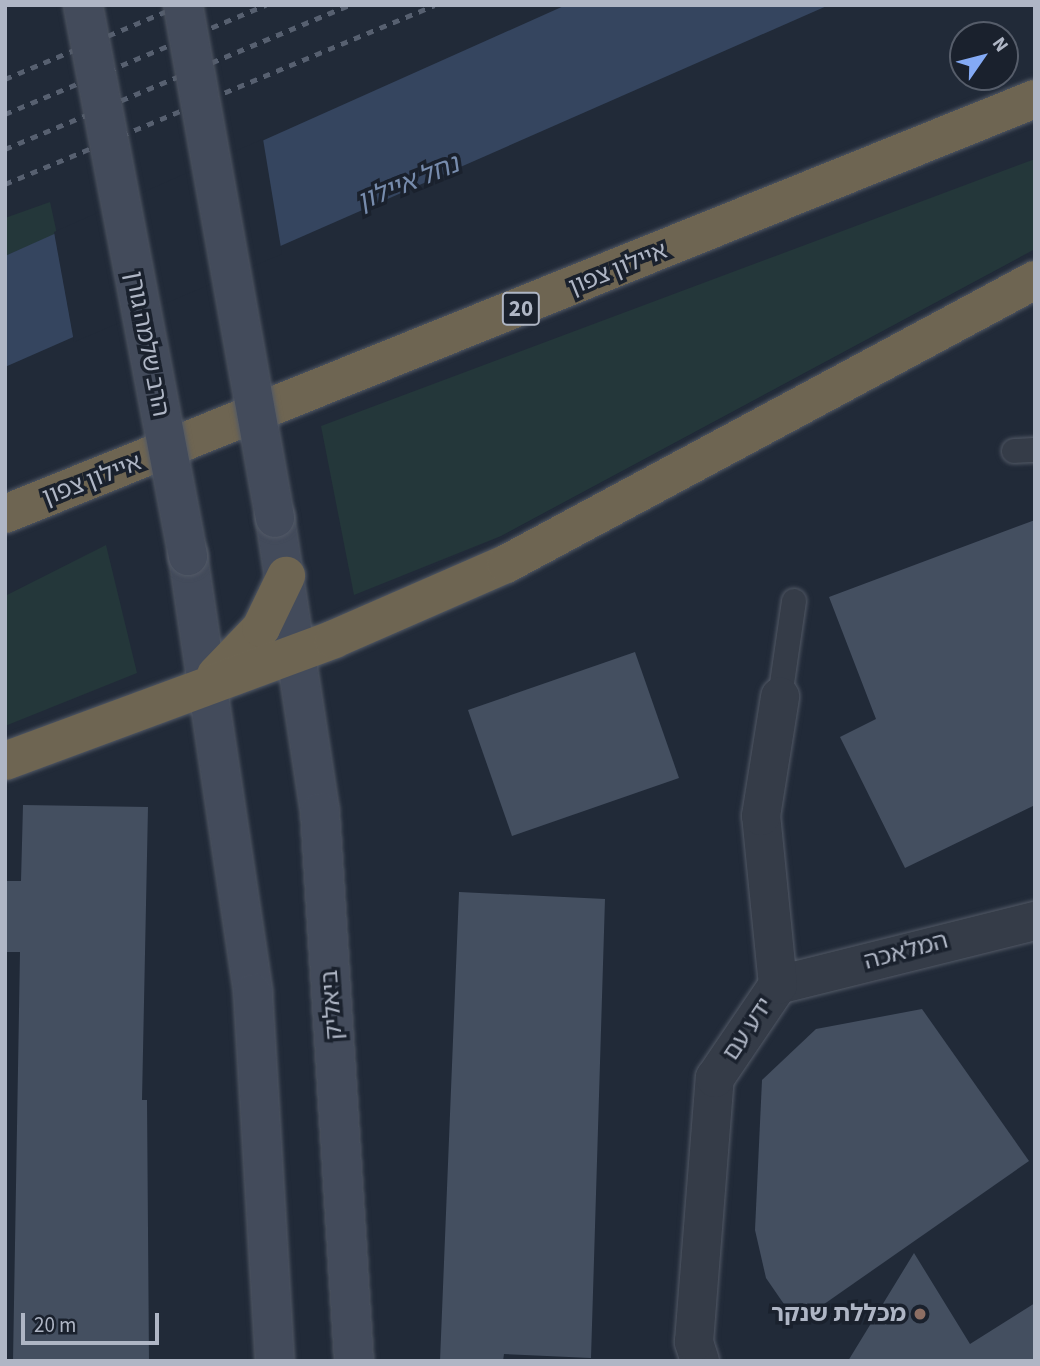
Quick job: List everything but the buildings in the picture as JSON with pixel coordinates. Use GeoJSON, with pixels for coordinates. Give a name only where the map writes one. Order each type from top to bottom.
{"type":"FeatureCollection","features":[{"type":"Feature","properties":{"kind":"highway","name":"איילון צפון"},"geometry":{"type":"LineString","coordinates":[[5,514],[1035,99]]}},
{"type":"Feature","properties":{"kind":"highway"},"geometry":{"type":"LineString","coordinates":[[5,761],[296,651],[506,564],[1035,280]]}},
{"type":"Feature","properties":{"kind":"highway"},"geometry":{"type":"LineString","coordinates":[[207,684],[261,628],[286,576]]}},
{"type":"Feature","properties":{"kind":"main road","name":"הרב שלמה גורן"},"geometry":{"type":"LineString","coordinates":[[83,5],[188,556],[207,684]]}},
{"type":"Feature","properties":{"kind":"main road"},"geometry":{"type":"LineString","coordinates":[[183,5],[286,576],[296,651]]}},
{"type":"Feature","properties":{"kind":"main road","name":"ביאליק"},"geometry":{"type":"LineString","coordinates":[[296,651],[320,812],[354,1361]]}},
{"type":"Feature","properties":{"kind":"main road"},"geometry":{"type":"LineString","coordinates":[[207,684],[253,993],[275,1361]]}},
{"type":"Feature","properties":{"kind":"street","name":"ידע עם"},"geometry":{"type":"LineString","coordinates":[[700,1361],[694,1342],[715,1078],[778,985],[761,816],[780,696]]}},
{"type":"Feature","properties":{"kind":"street","name":"המלאכה"},"geometry":{"type":"LineString","coordinates":[[778,985],[1035,921]]}},
{"type":"Feature","properties":{"kind":"lane"},"geometry":{"type":"LineString","coordinates":[[780,696],[794,601]]}},
{"type":"Feature","properties":{"kind":"shaded area"},"geometry":{"type":"Polygon","coordinates":[[[1035,159],[1035,249],[501,536],[354,595],[321,426],[1035,159]]]}},
{"type":"Feature","properties":{"kind":"shaded area"},"geometry":{"type":"Polygon","coordinates":[[[50,202],[57,234],[5,256],[5,218],[50,202]]]}},
{"type":"Feature","properties":{"kind":"shaded area"},"geometry":{"type":"Polygon","coordinates":[[[106,545],[137,673],[5,726],[5,596],[106,545]]]}},
{"type":"Feature","properties":{"kind":"water","name":"נחל איילון"},"geometry":{"type":"Polygon","coordinates":[[[566,5],[829,5],[5,367],[5,256],[566,5]]]}},
{"type":"Feature","properties":{"kind":"pier"},"geometry":{"type":"Polygon","coordinates":[[[263,139],[282,254],[74,342],[54,232],[263,139]]]}},
{"type":"Feature","properties":{"kind":"railway"},"geometry":{"type":"LineString","coordinates":[[5,79],[181,5]]}},
{"type":"Feature","properties":{"kind":"railway"},"geometry":{"type":"LineString","coordinates":[[5,114],[266,5]]}},
{"type":"Feature","properties":{"kind":"railway"},"geometry":{"type":"LineString","coordinates":[[5,149],[350,5]]}},
{"type":"Feature","properties":{"kind":"railway"},"geometry":{"type":"LineString","coordinates":[[5,184],[434,5]]}},
{"type":"Feature","properties":{"kind":"place","name":"מכללת שנקר"},"geometry":{"type":"Point","coordinates":[920,1314]}}]}
